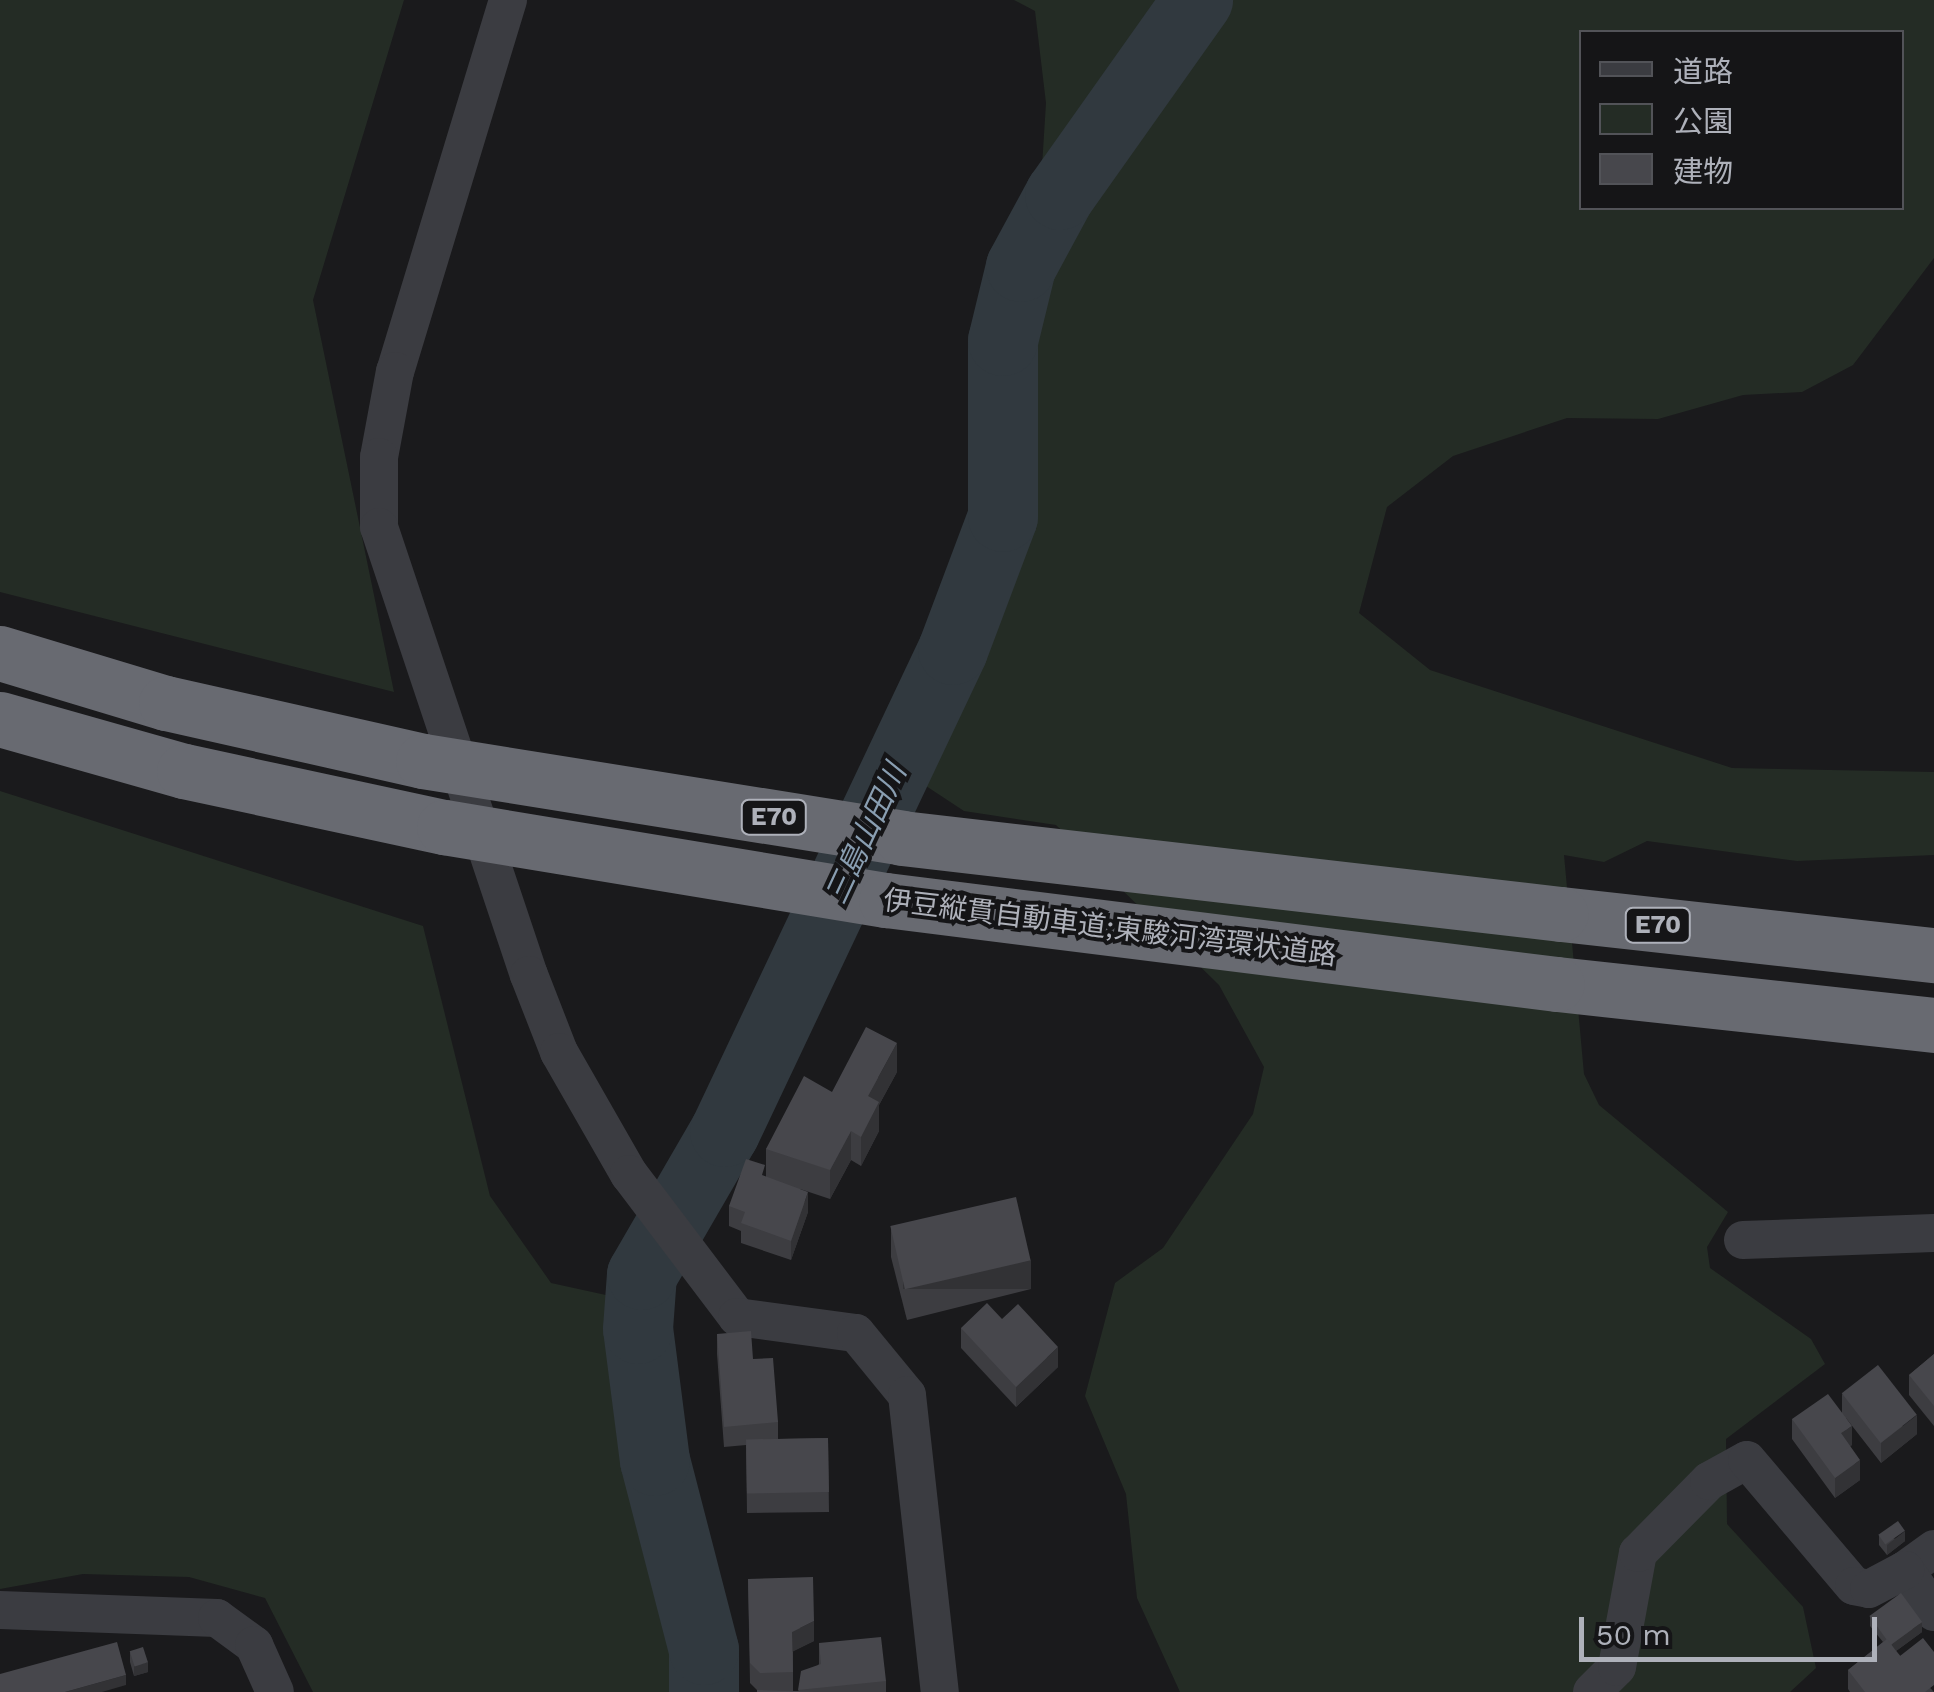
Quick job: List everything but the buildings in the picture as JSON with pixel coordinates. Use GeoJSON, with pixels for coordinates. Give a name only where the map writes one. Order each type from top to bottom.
{"type":"FeatureCollection","features":[{"type":"Feature","properties":{"kind":"highway","name":"E70"},"geometry":{"type":"LineString","coordinates":[[0,654],[423,761],[902,838],[1934,955]]}},
{"type":"Feature","properties":{"kind":"highway","name":"伊豆縦貫自動車道;東駿河湾環状道路"},"geometry":{"type":"LineString","coordinates":[[0,720],[444,827],[886,900],[1557,984],[1934,1025]]}},
{"type":"Feature","properties":{"kind":"highway"},"geometry":{"type":"LineString","coordinates":[[1755,936],[1934,928]]}},
{"type":"Feature","properties":{"kind":"highway"},"geometry":{"type":"LineString","coordinates":[[1744,1006],[1934,1052]]}},
{"type":"Feature","properties":{"kind":"street"},"geometry":{"type":"LineString","coordinates":[[508,0],[395,371],[379,527],[529,975],[559,1052],[629,1174],[700,1278],[737,1317],[856,1334],[907,1395],[940,1692]]}},
{"type":"Feature","properties":{"kind":"street"},"geometry":{"type":"LineString","coordinates":[[1743,1240],[1934,1233]]}},
{"type":"Feature","properties":{"kind":"street"},"geometry":{"type":"LineString","coordinates":[[1592,1692],[1617,1666],[1638,1553],[1709,1481],[1747,1460],[1854,1586],[1870,1589],[1919,1560],[1934,1612]]}},
{"type":"Feature","properties":{"kind":"street"},"geometry":{"type":"LineString","coordinates":[[0,1610],[217,1618],[254,1646],[275,1692]]}},
{"type":"Feature","properties":{"kind":"green space"},"geometry":{"type":"Polygon","coordinates":[[[0,0],[404,0],[313,300],[394,692],[0,592],[0,0]]]}},
{"type":"Feature","properties":{"kind":"green space"},"geometry":{"type":"Polygon","coordinates":[[[1014,0],[1934,0],[1934,258],[1853,365],[1802,392],[1743,395],[1658,419],[1567,418],[1453,456],[1387,507],[1359,613],[1430,670],[1732,768],[1934,772],[1934,855],[1797,861],[1647,841],[1604,862],[1564,855],[1584,1074],[1599,1105],[1728,1212],[1707,1247],[1710,1268],[1811,1339],[1825,1364],[1726,1439],[1727,1524],[1803,1607],[1816,1668],[1790,1692],[1180,1692],[1137,1598],[1126,1494],[1085,1396],[1115,1283],[1163,1248],[1253,1114],[1264,1067],[1219,985],[1056,825],[964,811],[926,786],[965,702],[975,607],[1029,372],[1046,103],[1035,11],[1014,0]]]}},
{"type":"Feature","properties":{"kind":"green space"},"geometry":{"type":"Polygon","coordinates":[[[0,791],[423,926],[490,1196],[551,1283],[615,1297],[700,1692],[313,1692],[265,1598],[189,1577],[83,1574],[0,1589],[0,791]]]}},
{"type":"Feature","properties":{"kind":"waterway","name":"三島山田川"},"geometry":{"type":"LineString","coordinates":[[704,1692],[704,1650],[655,1461],[638,1329],[642,1275],[725,1132],[953,650],[1003,517],[1003,341],[1021,267],[1060,195],[1198,0]]}}]}
